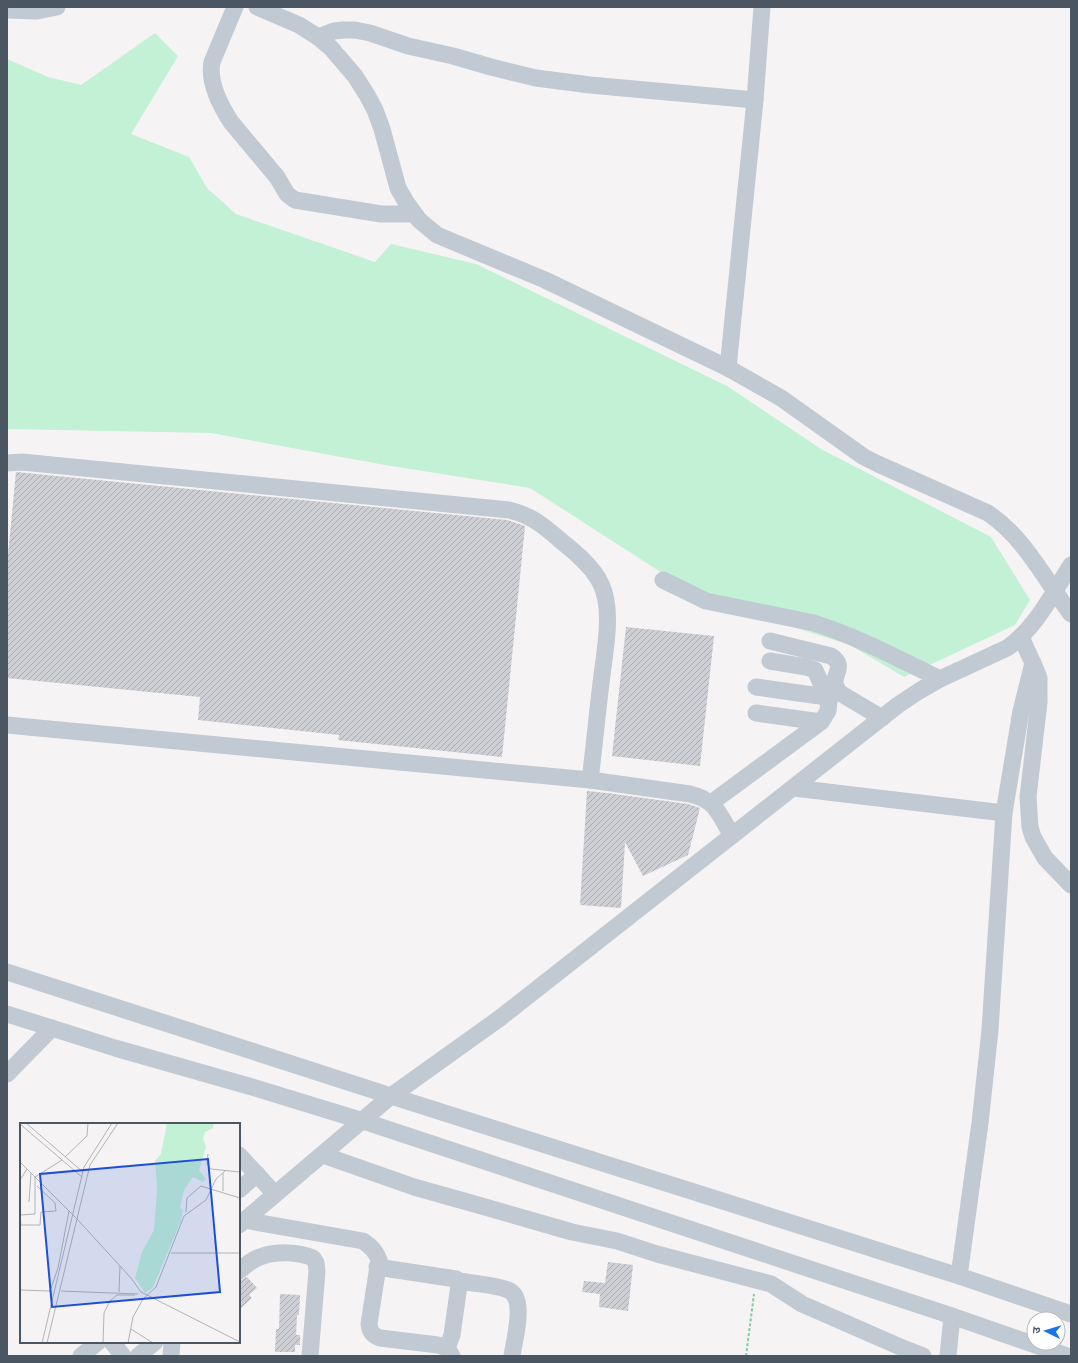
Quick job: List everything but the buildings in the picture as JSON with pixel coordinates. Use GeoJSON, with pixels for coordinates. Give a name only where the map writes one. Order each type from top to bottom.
{"type":"FeatureCollection","features":[{"type":"Feature","properties":{"kind":"street"},"geometry":{"type":"LineString","coordinates":[[7,10],[37,11],[57,7]]}},
{"type":"Feature","properties":{"kind":"street"},"geometry":{"type":"LineString","coordinates":[[235,7],[212,62],[211,68],[213,82],[225,113],[276,177],[287,194],[295,200],[381,214],[414,214]]}},
{"type":"Feature","properties":{"kind":"street"},"geometry":{"type":"LineString","coordinates":[[257,7],[299,25],[318,36],[331,48],[355,76],[367,95],[382,130],[398,188],[414,214],[424,225],[437,235],[545,280],[728,368],[781,398],[864,457],[968,503],[992,516],[1015,535],[1071,614]]}},
{"type":"Feature","properties":{"kind":"street"},"geometry":{"type":"LineString","coordinates":[[728,368],[762,7]]}},
{"type":"Feature","properties":{"kind":"street"},"geometry":{"type":"LineString","coordinates":[[318,36],[339,31],[355,30],[370,33],[408,46],[453,56],[536,78],[590,85],[754,100]]}},
{"type":"Feature","properties":{"kind":"street"},"geometry":{"type":"LineString","coordinates":[[7,463],[22,462],[521,512],[543,526],[588,566],[601,584],[605,598],[606,632],[590,780]]}},
{"type":"Feature","properties":{"kind":"street"},"geometry":{"type":"LineString","coordinates":[[242,1222],[391,1096],[500,1018],[882,718],[919,691],[940,679],[1007,648],[1021,638],[1071,565]]}},
{"type":"Feature","properties":{"kind":"street"},"geometry":{"type":"LineString","coordinates":[[663,580],[706,602],[814,623],[831,628],[940,679]]}},
{"type":"Feature","properties":{"kind":"street"},"geometry":{"type":"LineString","coordinates":[[1021,638],[1039,678],[1040,688],[1028,797],[1030,827],[1039,849],[1071,885]]}},
{"type":"Feature","properties":{"kind":"street"},"geometry":{"type":"LineString","coordinates":[[770,641],[831,656],[836,659],[838,668],[834,684],[836,689],[840,693],[882,718]]}},
{"type":"Feature","properties":{"kind":"street"},"geometry":{"type":"LineString","coordinates":[[711,803],[821,722],[828,711],[829,701],[814,670],[806,667],[770,661]]}},
{"type":"Feature","properties":{"kind":"street"},"geometry":{"type":"LineString","coordinates":[[959,1276],[980,1124],[990,1030],[1004,812],[1021,711],[1033,663]]}},
{"type":"Feature","properties":{"kind":"street"},"geometry":{"type":"LineString","coordinates":[[756,687],[827,697]]}},
{"type":"Feature","properties":{"kind":"street"},"geometry":{"type":"LineString","coordinates":[[756,713],[821,722]]}},
{"type":"Feature","properties":{"kind":"street"},"geometry":{"type":"LineString","coordinates":[[7,725],[590,780],[690,794],[706,799],[711,803],[716,808],[732,836]]}},
{"type":"Feature","properties":{"kind":"street"},"geometry":{"type":"LineString","coordinates":[[794,788],[1004,812]]}},
{"type":"Feature","properties":{"kind":"street"},"geometry":{"type":"LineString","coordinates":[[7,972],[391,1096],[959,1276],[1071,1314]]}},
{"type":"Feature","properties":{"kind":"street"},"geometry":{"type":"LineString","coordinates":[[9,1017],[52,1028],[363,1121],[952,1316],[1068,1356]]}},
{"type":"Feature","properties":{"kind":"street"},"geometry":{"type":"LineString","coordinates":[[7,1074],[52,1028]]}},
{"type":"Feature","properties":{"kind":"street"},"geometry":{"type":"LineString","coordinates":[[323,1155],[414,1187],[572,1232],[617,1241],[657,1254],[771,1284],[802,1304],[923,1356]]}},
{"type":"Feature","properties":{"kind":"street"},"geometry":{"type":"LineString","coordinates":[[240,1156],[275,1194]]}},
{"type":"Feature","properties":{"kind":"street"},"geometry":{"type":"LineString","coordinates":[[240,1189],[257,1174]]}},
{"type":"Feature","properties":{"kind":"street"},"geometry":{"type":"LineString","coordinates":[[242,1222],[363,1241],[368,1244],[377,1253],[379,1260],[368,1324],[373,1335],[380,1338],[438,1345],[450,1352],[459,1285],[458,1280]]}},
{"type":"Feature","properties":{"kind":"street"},"geometry":{"type":"LineString","coordinates":[[240,1270],[248,1263],[262,1256],[273,1254],[301,1254],[313,1258],[316,1263],[317,1271],[310,1356]]}},
{"type":"Feature","properties":{"kind":"street"},"geometry":{"type":"LineString","coordinates":[[270,1265],[280,1263],[297,1265],[309,1271],[316,1279]]}},
{"type":"Feature","properties":{"kind":"street"},"geometry":{"type":"LineString","coordinates":[[377,1267],[454,1278],[510,1291],[516,1297],[518,1310],[512,1356]]}},
{"type":"Feature","properties":{"kind":"street"},"geometry":{"type":"LineString","coordinates":[[948,1356],[952,1316]]}},
{"type":"Feature","properties":{"kind":"street"},"geometry":{"type":"LineString","coordinates":[[81,1356],[97,1343]]}},
{"type":"Feature","properties":{"kind":"street"},"geometry":{"type":"LineString","coordinates":[[113,1343],[123,1356]]}},
{"type":"Feature","properties":{"kind":"street"},"geometry":{"type":"LineString","coordinates":[[171,1356],[172,1343]]}},
{"type":"Feature","properties":{"kind":"path"},"geometry":{"type":"LineString","coordinates":[[746,1356],[756,1280]]}},
{"type":"Feature","properties":{"kind":"green space"},"geometry":{"type":"Polygon","coordinates":[[[155,33],[178,56],[131,134],[189,157],[207,188],[236,214],[375,262],[391,244],[476,264],[727,386],[821,449],[991,537],[1030,600],[1015,625],[904,677],[850,645],[701,598],[530,488],[385,465],[211,433],[7,429],[7,59],[48,77],[81,85],[155,33]]]}}]}
